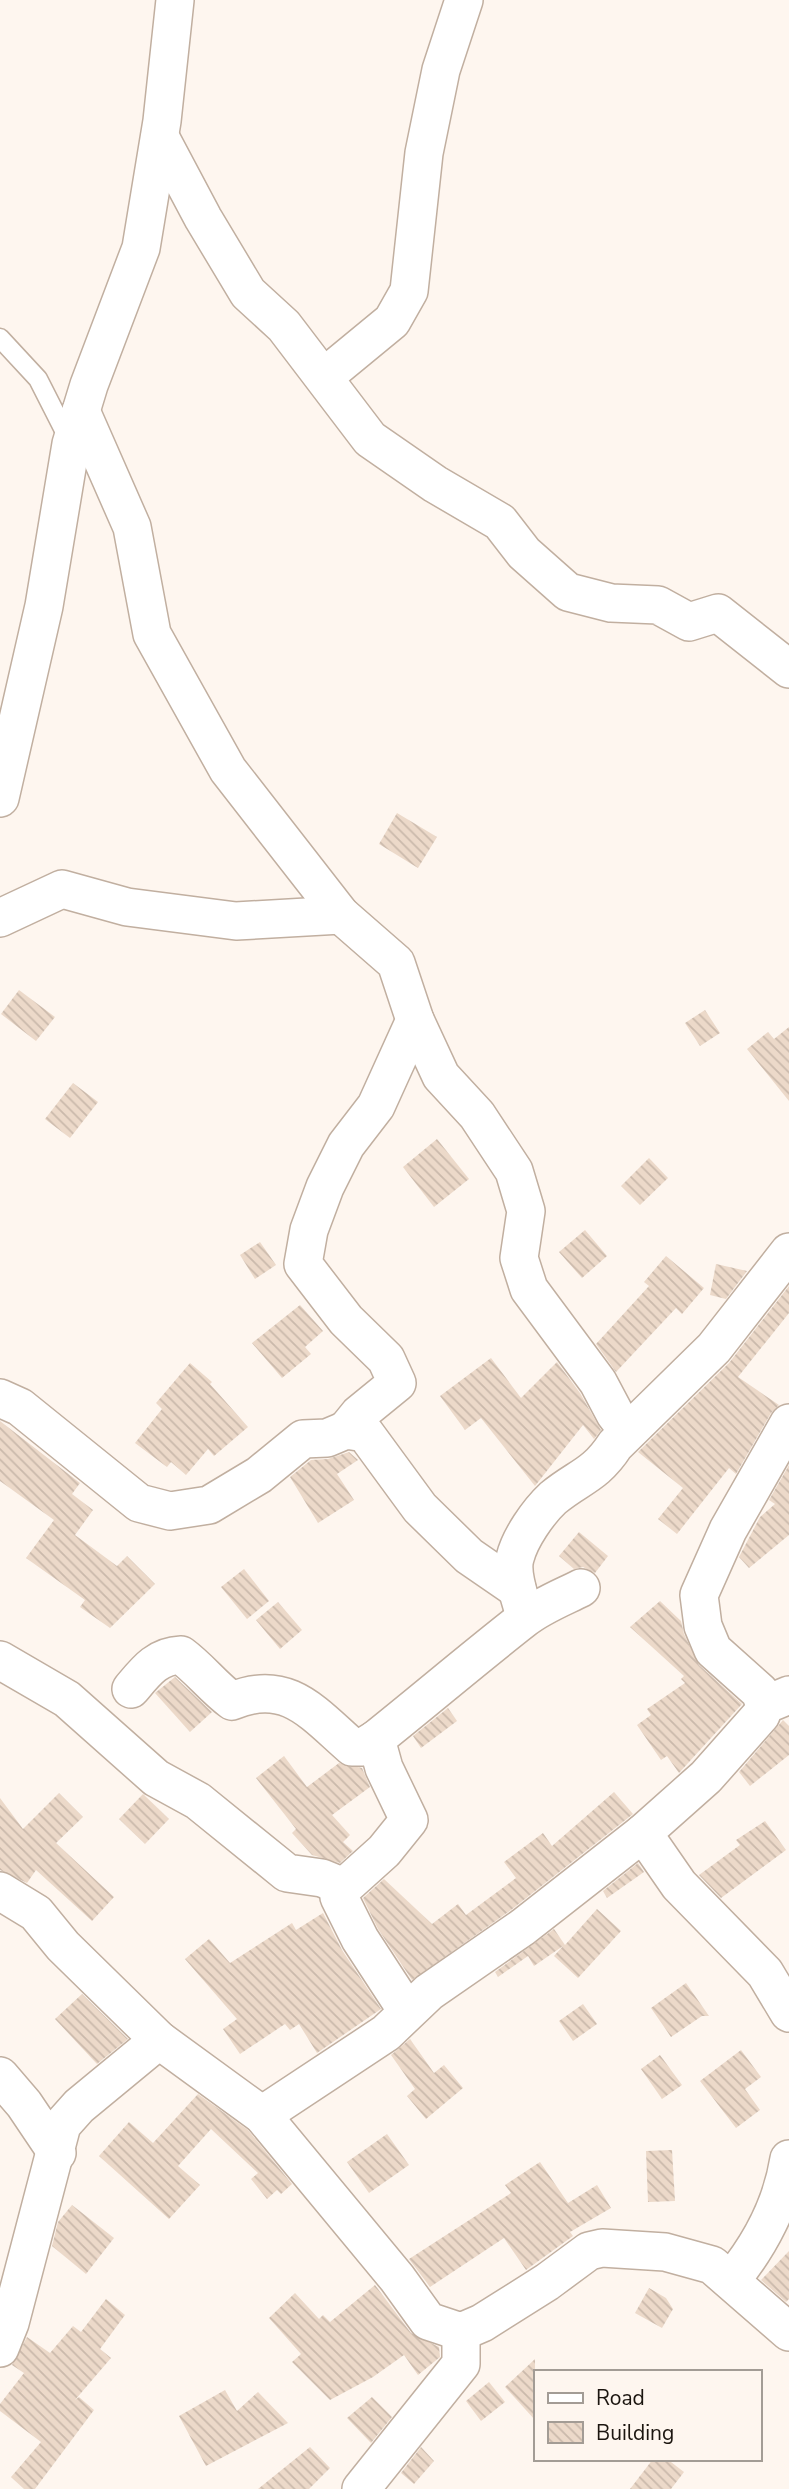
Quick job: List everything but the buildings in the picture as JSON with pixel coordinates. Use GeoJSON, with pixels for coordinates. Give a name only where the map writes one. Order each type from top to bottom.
{"type":"FeatureCollection","features":[{"type":"Feature","properties":{"kind":"street"},"geometry":{"type":"LineString","coordinates":[[0,798],[44,606],[76,428],[141,248],[160,137],[175,0]]}},
{"type":"Feature","properties":{"kind":"street"},"geometry":{"type":"LineString","coordinates":[[324,377],[392,321],[409,291],[424,153],[442,70],[464,0]]}},
{"type":"Feature","properties":{"kind":"street"},"geometry":{"type":"LineString","coordinates":[[160,137],[203,218],[248,293],[284,326],[370,439],[435,484],[500,522],[524,553],[568,592],[611,603],[658,606],[689,622],[718,613],[789,669]]}},
{"type":"Feature","properties":{"kind":"street"},"geometry":{"type":"LineString","coordinates":[[76,428],[132,527],[152,634],[228,771],[341,915],[396,963],[415,1020],[441,1076],[477,1115],[514,1171],[526,1211],[519,1258],[529,1289],[598,1382],[628,1432]]}},
{"type":"Feature","properties":{"kind":"street"},"geometry":{"type":"LineString","coordinates":[[0,918],[62,889],[127,907],[236,921],[341,915]]}},
{"type":"Feature","properties":{"kind":"street"},"geometry":{"type":"LineString","coordinates":[[0,1398],[20,1407],[139,1503],[170,1511],[209,1505],[259,1475],[303,1439],[327,1438],[346,1430],[359,1414],[397,1382],[386,1359],[346,1320],[303,1264],[309,1230],[325,1187],[346,1145],[376,1106],[415,1020]]}},
{"type":"Feature","properties":{"kind":"street"},"geometry":{"type":"LineString","coordinates":[[131,1689],[150,1666],[168,1655],[181,1655],[196,1666],[212,1686],[232,1701],[251,1693],[275,1693],[295,1699],[352,1747],[363,1747],[376,1739],[455,1677],[474,1656],[505,1636],[521,1603],[514,1560],[540,1514],[551,1500],[588,1477],[604,1463],[628,1432],[714,1348],[789,1252]]}},
{"type":"Feature","properties":{"kind":"street"},"geometry":{"type":"LineString","coordinates":[[262,2115],[386,2033],[429,1992],[554,1903],[643,1833],[706,1777],[777,1700],[760,1692],[713,1650],[704,1626],[699,1595],[728,1530],[789,1423]]}},
{"type":"Feature","properties":{"kind":"street"},"geometry":{"type":"LineString","coordinates":[[346,1430],[365,1433],[419,1508],[521,1603]]}},
{"type":"Feature","properties":{"kind":"street"},"geometry":{"type":"LineString","coordinates":[[521,1603],[582,1588]]}},
{"type":"Feature","properties":{"kind":"street"},"geometry":{"type":"LineString","coordinates":[[0,1660],[67,1699],[156,1778],[198,1801],[287,1873],[322,1878],[344,1887]]}},
{"type":"Feature","properties":{"kind":"street"},"geometry":{"type":"LineString","coordinates":[[376,1739],[384,1768],[409,1820],[384,1851],[344,1887],[339,1897],[354,1928],[407,2011]]}},
{"type":"Feature","properties":{"kind":"street"},"geometry":{"type":"LineString","coordinates":[[643,1833],[679,1885],[765,1973],[789,2013]]}},
{"type":"Feature","properties":{"kind":"street"},"geometry":{"type":"LineString","coordinates":[[0,1891],[36,1913],[63,1946],[159,2040],[262,2115],[397,2278],[428,2321],[461,2332],[482,2323],[547,2282],[589,2250],[602,2248],[665,2252],[712,2265],[732,2279],[789,2333]]}},
{"type":"Feature","properties":{"kind":"street"},"geometry":{"type":"LineString","coordinates":[[0,2348],[10,2323],[57,2153],[62,2125],[79,2106],[159,2040]]}},
{"type":"Feature","properties":{"kind":"street"},"geometry":{"type":"LineString","coordinates":[[0,2076],[12,2101],[57,2153]]}},
{"type":"Feature","properties":{"kind":"street"},"geometry":{"type":"LineString","coordinates":[[12,2101],[79,2106]]}},
{"type":"Feature","properties":{"kind":"street"},"geometry":{"type":"LineString","coordinates":[[732,2279],[757,2248],[788,2167]]}},
{"type":"Feature","properties":{"kind":"street"},"geometry":{"type":"LineString","coordinates":[[361,2489],[461,2364],[461,2332]]}},
{"type":"Feature","properties":{"kind":"lane"},"geometry":{"type":"LineString","coordinates":[[0,338],[38,379],[76,428]]}}]}
